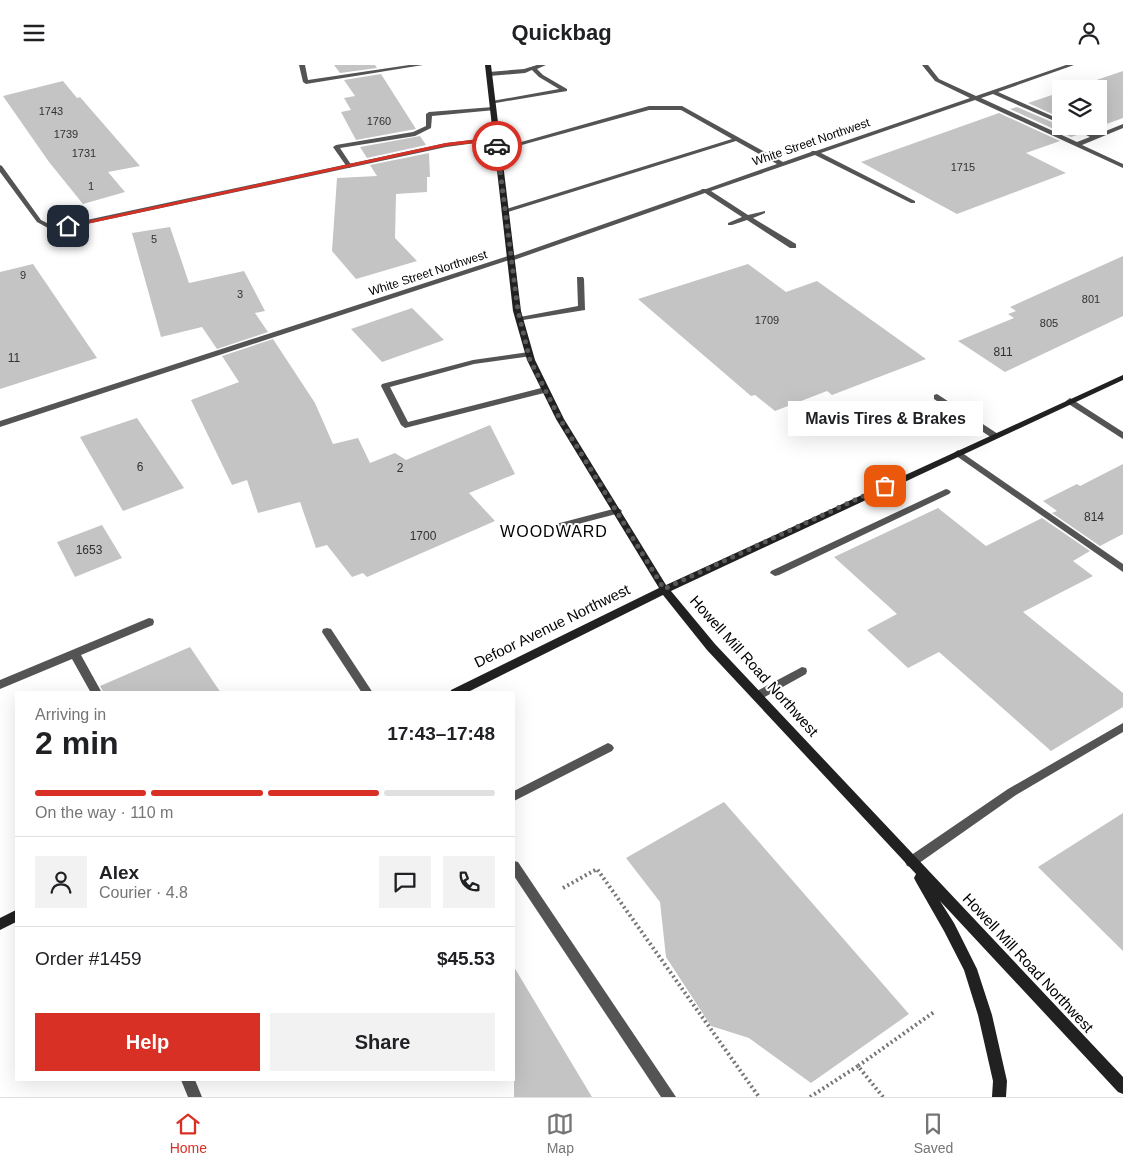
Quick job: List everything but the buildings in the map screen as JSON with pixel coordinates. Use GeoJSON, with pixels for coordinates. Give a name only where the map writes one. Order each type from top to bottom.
{"type":"FeatureCollection","features":[{"type":"Feature","properties":{"kind":"main road","name":"Howell Mill Road Northwest"},"geometry":{"type":"LineString","coordinates":[[488,65],[511,258],[520,319],[529,354],[560,419],[664,589],[711,647],[1123,1087]]}},
{"type":"Feature","properties":{"kind":"main road","name":"Defoor Avenue Northwest"},"geometry":{"type":"LineString","coordinates":[[459,691],[664,589],[1123,377]]}},
{"type":"Feature","properties":{"kind":"main road"},"geometry":{"type":"LineString","coordinates":[[911,862],[949,927],[970,969],[985,1015],[1000,1081],[999,1097]]}},
{"type":"Feature","properties":{"kind":"main road"},"geometry":{"type":"LineString","coordinates":[[0,924],[15,916]]}},
{"type":"Feature","properties":{"kind":"street"},"geometry":{"type":"LineString","coordinates":[[302,65],[306,82],[420,65]]}},
{"type":"Feature","properties":{"kind":"street"},"geometry":{"type":"LineString","coordinates":[[489,74],[525,71],[543,65]]}},
{"type":"Feature","properties":{"kind":"street"},"geometry":{"type":"LineString","coordinates":[[925,65],[937,80],[1123,166]]}},
{"type":"Feature","properties":{"kind":"street","name":"White Street Northwest"},"geometry":{"type":"LineString","coordinates":[[0,424],[511,258],[1071,65]]}},
{"type":"Feature","properties":{"kind":"street"},"geometry":{"type":"LineString","coordinates":[[349,165],[336,147],[415,134],[429,127],[429,114],[493,106],[565,90],[541,76],[534,69]]}},
{"type":"Feature","properties":{"kind":"street"},"geometry":{"type":"LineString","coordinates":[[993,92],[1052,118]]}},
{"type":"Feature","properties":{"kind":"street"},"geometry":{"type":"LineString","coordinates":[[498,150],[649,108],[682,108],[781,164]]}},
{"type":"Feature","properties":{"kind":"street"},"geometry":{"type":"LineString","coordinates":[[1076,145],[1123,126]]}},
{"type":"Feature","properties":{"kind":"street"},"geometry":{"type":"LineString","coordinates":[[1090,135],[1095,137]]}},
{"type":"Feature","properties":{"kind":"street"},"geometry":{"type":"LineString","coordinates":[[0,167],[39,221],[48,226],[61,226],[446,145],[496,139]]}},
{"type":"Feature","properties":{"kind":"street"},"geometry":{"type":"LineString","coordinates":[[505,211],[737,139]]}},
{"type":"Feature","properties":{"kind":"street"},"geometry":{"type":"LineString","coordinates":[[814,152],[912,202]]}},
{"type":"Feature","properties":{"kind":"street"},"geometry":{"type":"LineString","coordinates":[[704,191],[749,217],[793,246]]}},
{"type":"Feature","properties":{"kind":"street"},"geometry":{"type":"LineString","coordinates":[[730,224],[764,212]]}},
{"type":"Feature","properties":{"kind":"street"},"geometry":{"type":"LineString","coordinates":[[520,319],[582,308],[580,279]]}},
{"type":"Feature","properties":{"kind":"street"},"geometry":{"type":"LineString","coordinates":[[529,354],[473,362],[385,386],[406,425],[546,390]]}},
{"type":"Feature","properties":{"kind":"street"},"geometry":{"type":"LineString","coordinates":[[937,397],[995,436]]}},
{"type":"Feature","properties":{"kind":"street"},"geometry":{"type":"LineString","coordinates":[[1070,401],[1123,436]]}},
{"type":"Feature","properties":{"kind":"street"},"geometry":{"type":"LineString","coordinates":[[958,453],[1123,569]]}},
{"type":"Feature","properties":{"kind":"street"},"geometry":{"type":"LineString","coordinates":[[775,573],[946,493]]}},
{"type":"Feature","properties":{"kind":"street"},"geometry":{"type":"LineString","coordinates":[[559,527],[617,511]]}},
{"type":"Feature","properties":{"kind":"street"},"geometry":{"type":"LineString","coordinates":[[0,685],[150,622]]}},
{"type":"Feature","properties":{"kind":"street"},"geometry":{"type":"LineString","coordinates":[[327,632],[367,691]]}},
{"type":"Feature","properties":{"kind":"street"},"geometry":{"type":"LineString","coordinates":[[75,653],[97,691]]}},
{"type":"Feature","properties":{"kind":"street"},"geometry":{"type":"LineString","coordinates":[[757,695],[802,671]]}},
{"type":"Feature","properties":{"kind":"street"},"geometry":{"type":"LineString","coordinates":[[911,862],[1012,792],[1123,727]]}},
{"type":"Feature","properties":{"kind":"street"},"geometry":{"type":"LineString","coordinates":[[515,796],[608,749]]}},
{"type":"Feature","properties":{"kind":"street"},"geometry":{"type":"LineString","coordinates":[[515,866],[669,1097]]}},
{"type":"Feature","properties":{"kind":"street"},"geometry":{"type":"LineString","coordinates":[[188,1081],[195,1097]]}},
{"type":"Feature","properties":{"kind":"path"},"geometry":{"type":"LineString","coordinates":[[538,901],[597,869],[759,1097]]}},
{"type":"Feature","properties":{"kind":"path"},"geometry":{"type":"LineString","coordinates":[[810,1097],[858,1066],[934,1012]]}},
{"type":"Feature","properties":{"kind":"path"},"geometry":{"type":"LineString","coordinates":[[858,1066],[883,1097]]}},
{"type":"Feature","properties":{"kind":"way so far"},"geometry":{"type":"LineString","coordinates":[[497,146],[518,311],[530,360],[560,419],[664,589],[885,486]]}},
{"type":"Feature","properties":{"kind":"place","name":"Mavis Tires & Brakes"},"geometry":{"type":"Point","coordinates":[885,486]}},
{"type":"Feature","properties":{"kind":"district","name":"WOODWARD"},"geometry":{"type":"Point","coordinates":[554,531]}},
{"type":"Feature","properties":{"kind":"route"},"geometry":{"type":"LineString","coordinates":[[68,226],[446,145],[496,139],[497,146]]}}]}
